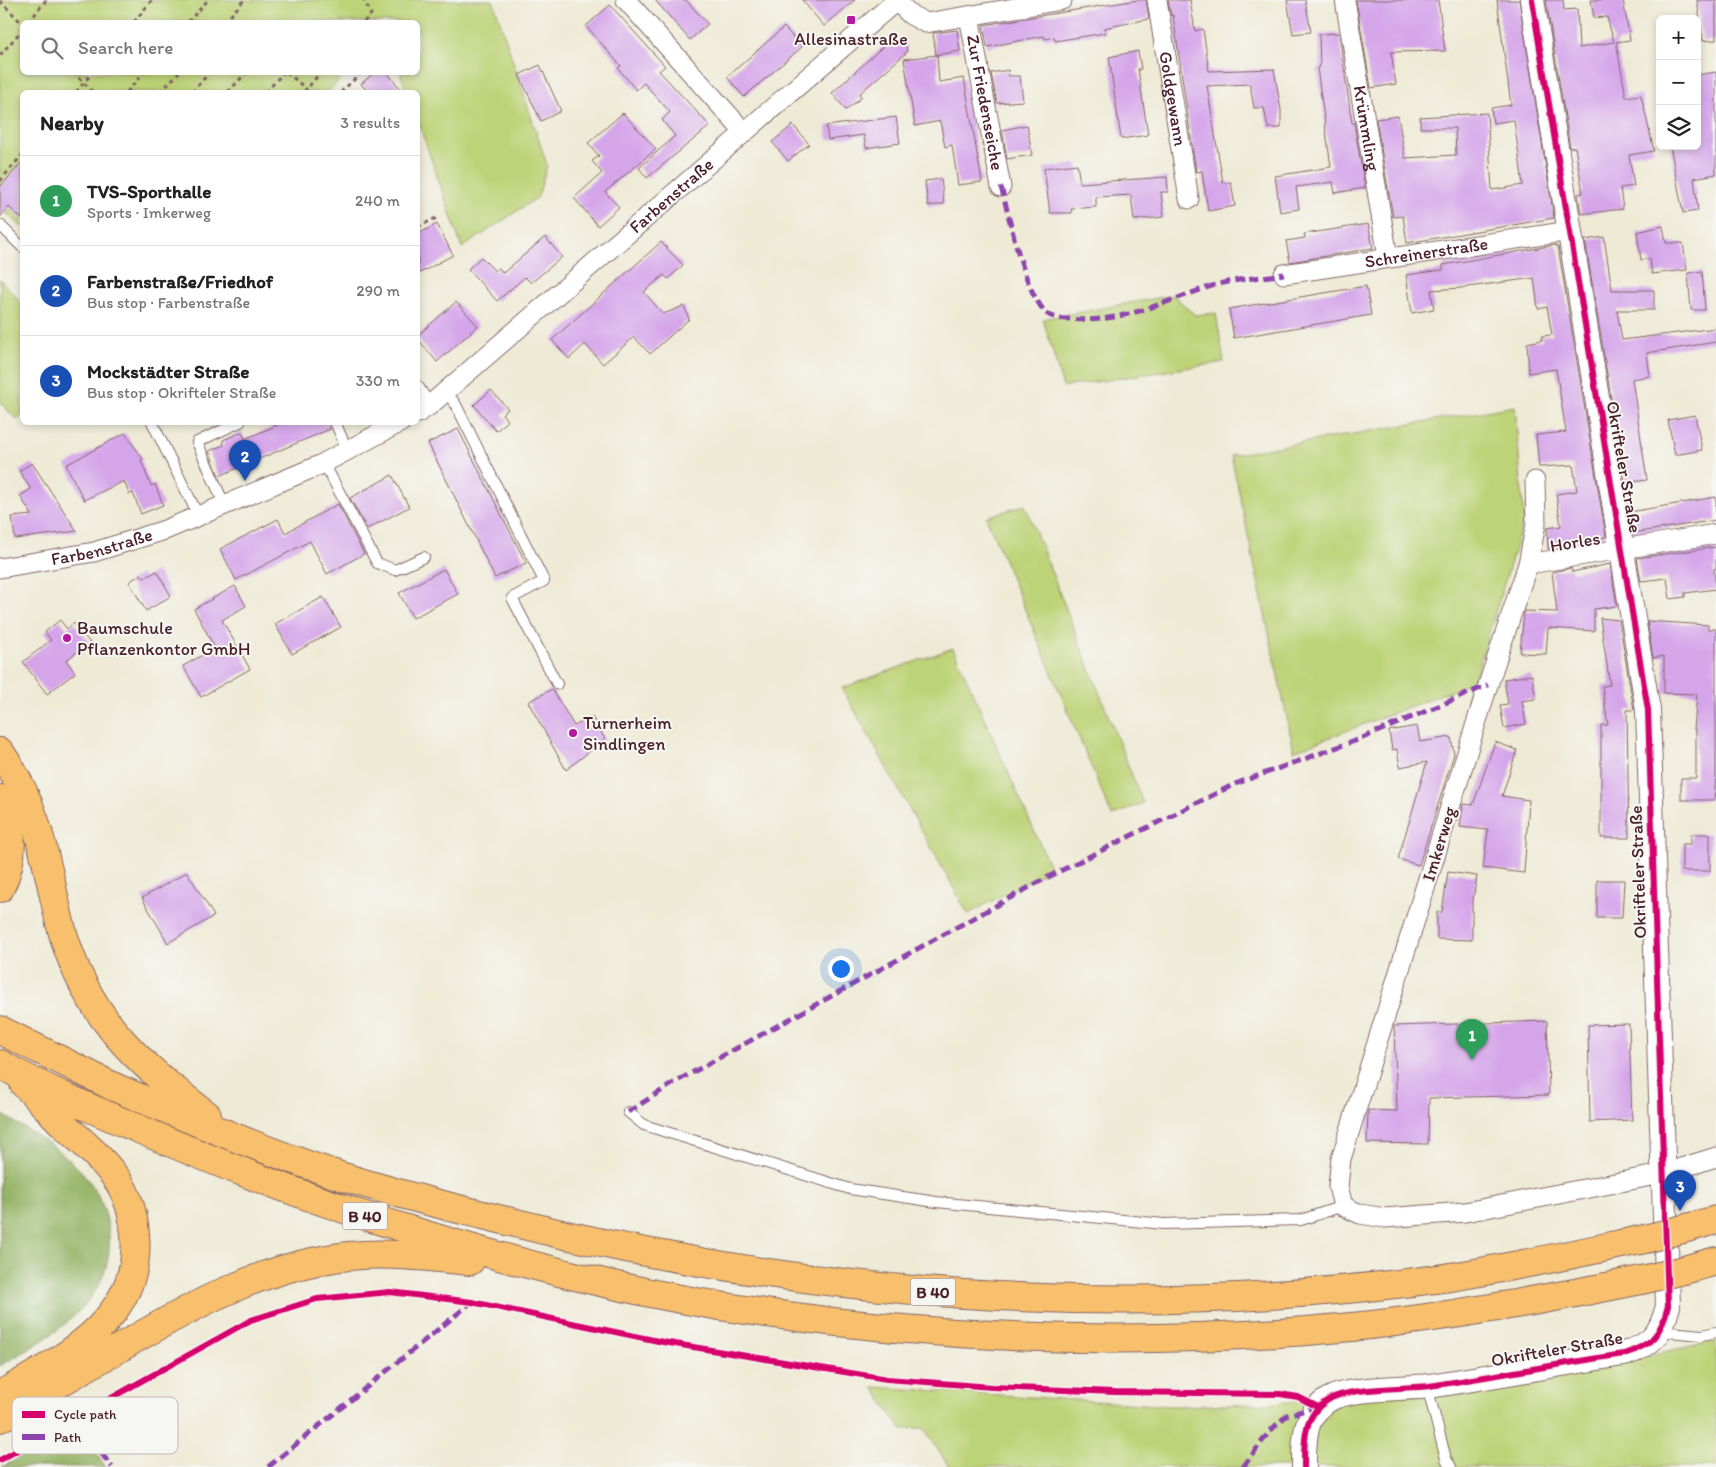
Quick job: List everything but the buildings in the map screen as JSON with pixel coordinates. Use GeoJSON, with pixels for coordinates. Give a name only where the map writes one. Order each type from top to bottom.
{"type":"FeatureCollection","features":[{"type":"Feature","properties":{"kind":"highway"},"geometry":{"type":"LineString","coordinates":[[0,752],[31,806],[40,833],[61,925],[71,956],[83,987],[100,1015],[123,1045],[145,1067],[236,1137]]}},
{"type":"Feature","properties":{"kind":"highway"},"geometry":{"type":"LineString","coordinates":[[0,799],[9,827],[11,844],[9,864],[0,888]]}},
{"type":"Feature","properties":{"kind":"highway","name":"B 40"},"geometry":{"type":"LineString","coordinates":[[0,1030],[112,1086],[236,1137],[331,1173],[428,1201],[661,1257],[769,1275],[865,1287],[964,1295],[1050,1299],[1156,1299],[1247,1296],[1352,1288],[1445,1278],[1540,1261],[1645,1239],[1716,1220]]}},
{"type":"Feature","properties":{"kind":"highway"},"geometry":{"type":"LineString","coordinates":[[0,1395],[78,1348],[100,1328],[118,1307],[128,1286],[134,1268],[136,1246],[134,1224],[118,1180],[97,1154],[67,1128],[5,1067]]}},
{"type":"Feature","properties":{"kind":"highway","name":"B 40"},"geometry":{"type":"LineString","coordinates":[[5,1067],[183,1148],[305,1196],[424,1234],[542,1268],[654,1294],[763,1313],[962,1334],[1049,1338],[1246,1336],[1450,1316],[1646,1279],[1716,1261]]}},
{"type":"Feature","properties":{"kind":"highway"},"geometry":{"type":"LineString","coordinates":[[36,1397],[175,1316],[251,1279],[286,1269],[349,1256],[382,1254],[416,1255],[542,1268]]}},
{"type":"Feature","properties":{"kind":"highway"},"geometry":{"type":"LineString","coordinates":[[0,1418],[12,1411]]}},
{"type":"Feature","properties":{"kind":"street"},"geometry":{"type":"LineString","coordinates":[[626,0],[744,132]]}},
{"type":"Feature","properties":{"kind":"street"},"geometry":{"type":"LineString","coordinates":[[896,0],[911,15],[926,23],[1062,0]]}},
{"type":"Feature","properties":{"kind":"street","name":"Farbenstraße"},"geometry":{"type":"LineString","coordinates":[[424,409],[896,0]]}},
{"type":"Feature","properties":{"kind":"street","name":"Goldgewann"},"geometry":{"type":"LineString","coordinates":[[1157,0],[1189,199]]}},
{"type":"Feature","properties":{"kind":"street","name":"Krümmling"},"geometry":{"type":"LineString","coordinates":[[1345,0],[1388,257]]}},
{"type":"Feature","properties":{"kind":"street","name":"Okrifteler Straße"},"geometry":{"type":"LineString","coordinates":[[1304,1467],[1304,1435],[1309,1420],[1329,1399],[1345,1394],[1427,1386],[1624,1354],[1642,1348],[1653,1340],[1659,1331],[1668,1306],[1662,1174],[1648,710],[1532,0]]}},
{"type":"Feature","properties":{"kind":"street","name":"Zur Friedenseiche"},"geometry":{"type":"LineString","coordinates":[[969,16],[1001,187]]}},
{"type":"Feature","properties":{"kind":"street","name":"Schreinerstraße"},"geometry":{"type":"LineString","coordinates":[[1284,274],[1570,231]]}},
{"type":"Feature","properties":{"kind":"street","name":"Farbenstraße"},"geometry":{"type":"LineString","coordinates":[[0,568],[94,552],[146,537],[226,506],[324,463],[348,452],[396,425]]}},
{"type":"Feature","properties":{"kind":"street","name":"Imkerweg"},"geometry":{"type":"LineString","coordinates":[[1343,1206],[1338,1186],[1341,1159],[1488,685],[1528,564],[1536,524],[1534,481]]}},
{"type":"Feature","properties":{"kind":"street","name":"Horles"},"geometry":{"type":"LineString","coordinates":[[1528,564],[1716,534]]}},
{"type":"Feature","properties":{"kind":"street"},"geometry":{"type":"LineString","coordinates":[[1343,1206],[1360,1214],[1385,1218],[1465,1212],[1662,1174],[1716,1157]]}},
{"type":"Feature","properties":{"kind":"lane"},"geometry":{"type":"LineString","coordinates":[[0,225],[20,244]]}},
{"type":"Feature","properties":{"kind":"lane"},"geometry":{"type":"LineString","coordinates":[[446,391],[456,405],[544,581],[512,598],[557,684]]}},
{"type":"Feature","properties":{"kind":"lane","name":"Farbenstraße"},"geometry":{"type":"LineString","coordinates":[[420,394],[424,409]]}},
{"type":"Feature","properties":{"kind":"lane"},"geometry":{"type":"LineString","coordinates":[[153,425],[199,517]]}},
{"type":"Feature","properties":{"kind":"lane"},"geometry":{"type":"LineString","coordinates":[[226,506],[197,442],[234,425]]}},
{"type":"Feature","properties":{"kind":"lane"},"geometry":{"type":"LineString","coordinates":[[336,425],[348,452]]}},
{"type":"Feature","properties":{"kind":"lane"},"geometry":{"type":"LineString","coordinates":[[324,463],[377,563],[395,570],[424,557]]}},
{"type":"Feature","properties":{"kind":"lane"},"geometry":{"type":"LineString","coordinates":[[628,1112],[644,1124],[841,1186],[936,1202],[1164,1224],[1301,1220],[1343,1206]]}},
{"type":"Feature","properties":{"kind":"lane"},"geometry":{"type":"LineString","coordinates":[[1659,1331],[1702,1335],[1716,1332]]}},
{"type":"Feature","properties":{"kind":"lane"},"geometry":{"type":"LineString","coordinates":[[1427,1386],[1446,1459],[1451,1467]]}},
{"type":"Feature","properties":{"kind":"path"},"geometry":{"type":"LineString","coordinates":[[31,20],[46,0]]}},
{"type":"Feature","properties":{"kind":"path"},"geometry":{"type":"LineString","coordinates":[[136,20],[152,0]]}},
{"type":"Feature","properties":{"kind":"path"},"geometry":{"type":"LineString","coordinates":[[190,20],[208,0]]}},
{"type":"Feature","properties":{"kind":"path"},"geometry":{"type":"LineString","coordinates":[[229,20],[244,0]]}},
{"type":"Feature","properties":{"kind":"path"},"geometry":{"type":"LineString","coordinates":[[364,0],[371,14],[366,20]]}},
{"type":"Feature","properties":{"kind":"path"},"geometry":{"type":"LineString","coordinates":[[0,1],[20,21]]}},
{"type":"Feature","properties":{"kind":"path"},"geometry":{"type":"LineString","coordinates":[[0,55],[20,32]]}},
{"type":"Feature","properties":{"kind":"path"},"geometry":{"type":"LineString","coordinates":[[76,75],[92,90]]}},
{"type":"Feature","properties":{"kind":"path"},"geometry":{"type":"LineString","coordinates":[[78,90],[91,75]]}},
{"type":"Feature","properties":{"kind":"path"},"geometry":{"type":"LineString","coordinates":[[129,90],[141,75]]}},
{"type":"Feature","properties":{"kind":"path"},"geometry":{"type":"LineString","coordinates":[[163,90],[176,75]]}},
{"type":"Feature","properties":{"kind":"path"},"geometry":{"type":"LineString","coordinates":[[194,90],[207,75]]}},
{"type":"Feature","properties":{"kind":"path"},"geometry":{"type":"LineString","coordinates":[[230,90],[244,75]]}},
{"type":"Feature","properties":{"kind":"path"},"geometry":{"type":"LineString","coordinates":[[268,90],[283,75]]}},
{"type":"Feature","properties":{"kind":"path"},"geometry":{"type":"LineString","coordinates":[[289,75],[304,90]]}},
{"type":"Feature","properties":{"kind":"path"},"geometry":{"type":"LineString","coordinates":[[306,90],[318,75]]}},
{"type":"Feature","properties":{"kind":"path"},"geometry":{"type":"LineString","coordinates":[[343,90],[359,75]]}},
{"type":"Feature","properties":{"kind":"path"},"geometry":{"type":"LineString","coordinates":[[0,181],[20,157]]}},
{"type":"Feature","properties":{"kind":"path"},"geometry":{"type":"LineString","coordinates":[[420,227],[436,218]]}},
{"type":"Feature","properties":{"kind":"green space"},"geometry":{"type":"Polygon","coordinates":[[[0,0],[493,0],[547,165],[538,197],[462,248],[420,127],[420,90],[406,90],[401,75],[420,75],[420,20],[20,20],[20,75],[345,75],[330,90],[20,90],[20,225],[0,207],[0,0]]]}},
{"type":"Feature","properties":{"kind":"green space"},"geometry":{"type":"Polygon","coordinates":[[[0,279],[20,302],[20,418],[18,420],[0,403],[0,279]]]}},
{"type":"Feature","properties":{"kind":"green space"},"geometry":{"type":"Polygon","coordinates":[[[1173,295],[1195,315],[1216,313],[1224,362],[1063,387],[1043,319],[1173,295]]]}},
{"type":"Feature","properties":{"kind":"green space"},"geometry":{"type":"Polygon","coordinates":[[[1515,406],[1524,519],[1474,682],[1294,751],[1231,455],[1515,406]]]}},
{"type":"Feature","properties":{"kind":"green space"},"geometry":{"type":"Polygon","coordinates":[[[1025,505],[1143,803],[1112,816],[986,517],[1025,505]]]}},
{"type":"Feature","properties":{"kind":"green space"},"geometry":{"type":"Polygon","coordinates":[[[953,648],[1051,869],[968,914],[842,688],[953,648]]]}},
{"type":"Feature","properties":{"kind":"green space"},"geometry":{"type":"Polygon","coordinates":[[[0,1113],[62,1153],[80,1170],[100,1200],[106,1216],[109,1234],[108,1258],[102,1279],[76,1315],[39,1343],[0,1366],[0,1113]]]}},
{"type":"Feature","properties":{"kind":"green space"},"geometry":{"type":"Polygon","coordinates":[[[1716,1341],[1716,1467],[949,1467],[924,1428],[901,1429],[873,1387],[1172,1406],[1260,1404],[1509,1384],[1716,1341]]]}},
{"type":"Feature","properties":{"kind":"green space"},"geometry":{"type":"Polygon","coordinates":[[[26,1454],[96,1454],[106,1467],[2,1467],[26,1454]]]}},
{"type":"Feature","properties":{"kind":"marked path"},"geometry":{"type":"LineString","coordinates":[[1001,187],[1018,252],[1030,286],[1045,312],[1053,317],[1088,320],[1124,315],[1218,284],[1284,274]]}},
{"type":"Feature","properties":{"kind":"marked path"},"geometry":{"type":"LineString","coordinates":[[628,1112],[677,1081],[1048,877],[1235,784],[1360,739],[1488,685]]}},
{"type":"Feature","properties":{"kind":"marked path"},"geometry":{"type":"LineString","coordinates":[[268,1467],[472,1302]]}},
{"type":"Feature","properties":{"kind":"marked path"},"geometry":{"type":"LineString","coordinates":[[1243,1467],[1269,1432],[1287,1415],[1318,1407]]}},
{"type":"Feature","properties":{"kind":"marked path"},"geometry":{"type":"LineString","coordinates":[[102,1454],[112,1467]]}},
{"type":"Feature","properties":{"kind":"cycle path"},"geometry":{"type":"LineString","coordinates":[[1304,1467],[1305,1438],[1309,1421],[1320,1406],[1337,1396],[1377,1389],[1429,1386],[1624,1354],[1642,1347],[1654,1337],[1662,1324],[1668,1306],[1648,710],[1532,0]]}},
{"type":"Feature","properties":{"kind":"cycle path"},"geometry":{"type":"LineString","coordinates":[[113,1397],[251,1320],[317,1299],[390,1292],[472,1302],[663,1342],[887,1379],[992,1387],[1115,1392],[1280,1394],[1298,1397],[1318,1407]]}},
{"type":"Feature","properties":{"kind":"cycle path"},"geometry":{"type":"LineString","coordinates":[[0,1460],[12,1453]]}},
{"type":"Feature","properties":{"kind":"place","name":"Allesinastraße"},"geometry":{"type":"Point","coordinates":[851,20]}},
{"type":"Feature","properties":{"kind":"place","name":"Farbenstraße/Friedhof"},"geometry":{"type":"Point","coordinates":[245,481]}},
{"type":"Feature","properties":{"kind":"place","name":"Baumschule Pflanzenkontor GmbH"},"geometry":{"type":"Point","coordinates":[67,638]}},
{"type":"Feature","properties":{"kind":"place","name":"Turnerheim Sindlingen"},"geometry":{"type":"Point","coordinates":[573,733]}},
{"type":"Feature","properties":{"kind":"place","name":"TVS-Sporthalle"},"geometry":{"type":"Point","coordinates":[1472,1060]}},
{"type":"Feature","properties":{"kind":"place","name":"Mockstädter Straße"},"geometry":{"type":"Point","coordinates":[1680,1211]}}]}
